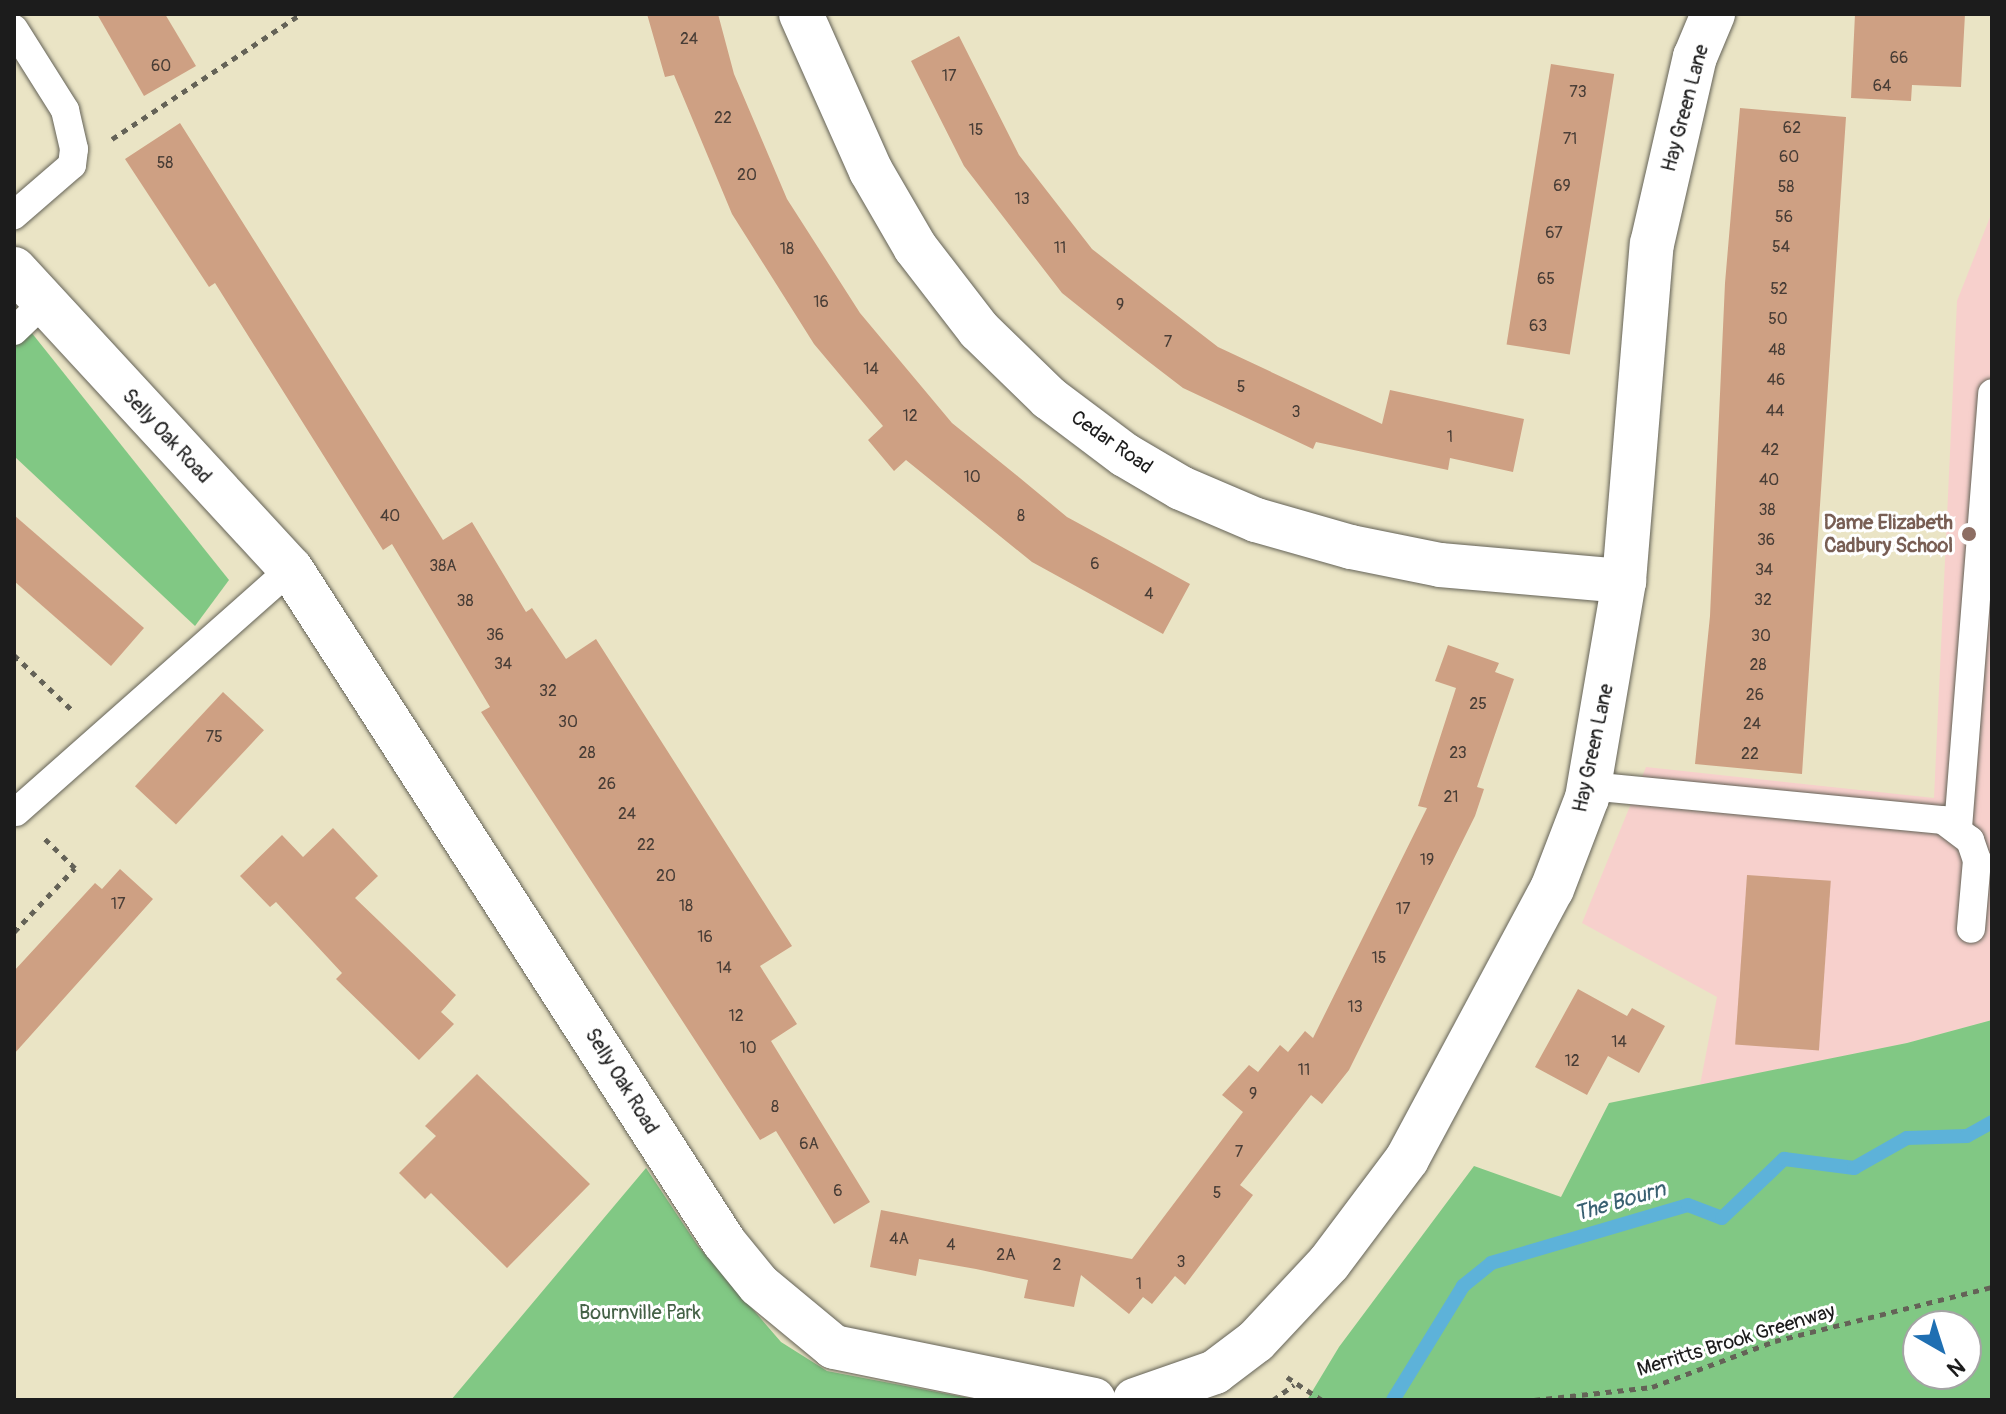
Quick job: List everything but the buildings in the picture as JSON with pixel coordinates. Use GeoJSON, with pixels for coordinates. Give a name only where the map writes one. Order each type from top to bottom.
{"type":"FeatureCollection","features":[{"type":"Feature","properties":{"kind":"street","name":"Cedar Road"},"geometry":{"type":"LineString","coordinates":[[801,14],[871,171],[915,247],[989,340],[1049,398],[1125,455],[1181,488],[1256,520],[1351,547],[1440,565],[1624,581]]}},
{"type":"Feature","properties":{"kind":"street","name":"Hay Green Lane"},"geometry":{"type":"LineString","coordinates":[[1157,1397],[1215,1372],[1256,1341],[1329,1263],[1407,1159],[1552,889],[1589,786],[1624,581],[1652,244],[1695,57],[1713,14]]}},
{"type":"Feature","properties":{"kind":"street","name":"Selly Oak Road"},"geometry":{"type":"LineString","coordinates":[[14,269],[29,316],[291,569],[724,1242],[759,1285],[834,1347],[1094,1400]]}},
{"type":"Feature","properties":{"kind":"lane"},"geometry":{"type":"LineString","coordinates":[[14,29],[65,110],[72,165],[14,215]]}},
{"type":"Feature","properties":{"kind":"lane"},"geometry":{"type":"LineString","coordinates":[[1958,828],[1992,393]]}},
{"type":"Feature","properties":{"kind":"lane"},"geometry":{"type":"LineString","coordinates":[[16,812],[291,569]]}},
{"type":"Feature","properties":{"kind":"lane"},"geometry":{"type":"LineString","coordinates":[[1589,786],[1943,820],[1958,828],[1970,840],[1977,860],[1971,929]]}},
{"type":"Feature","properties":{"kind":"path"},"geometry":{"type":"LineString","coordinates":[[72,165],[301,14]]}},
{"type":"Feature","properties":{"kind":"path"},"geometry":{"type":"LineString","coordinates":[[14,655],[101,737]]}},
{"type":"Feature","properties":{"kind":"path"},"geometry":{"type":"LineString","coordinates":[[14,932],[75,868]]}},
{"type":"Feature","properties":{"kind":"path","name":"Merritts Brook Greenway"},"geometry":{"type":"LineString","coordinates":[[1534,1400],[1652,1387],[1775,1341],[1992,1287]]}},
{"type":"Feature","properties":{"kind":"path"},"geometry":{"type":"LineString","coordinates":[[1273,1400],[1294,1385],[1322,1400]]}},
{"type":"Feature","properties":{"kind":"shaded area","name":"Dame Elizabeth Cadbury School"},"geometry":{"type":"Polygon","coordinates":[[[1992,212],[1992,1020],[1907,1043],[1700,1085],[1717,997],[1582,923],[1646,767],[1934,798],[1957,301],[1992,212]]]}},
{"type":"Feature","properties":{"kind":"green space"},"geometry":{"type":"Polygon","coordinates":[[[27,327],[229,580],[195,626],[14,456],[14,340],[27,327]]]}},
{"type":"Feature","properties":{"kind":"green space"},"geometry":{"type":"Polygon","coordinates":[[[1992,1020],[1992,1400],[1307,1400],[1339,1347],[1474,1166],[1561,1197],[1609,1103],[1907,1043],[1992,1020]]]}},
{"type":"Feature","properties":{"kind":"green space","name":"Bournville Park"},"geometry":{"type":"Polygon","coordinates":[[[646,1168],[698,1246],[781,1342],[827,1371],[979,1400],[451,1400],[646,1168]]]}},
{"type":"Feature","properties":{"kind":"waterway","name":"The Bourn"},"geometry":{"type":"LineString","coordinates":[[1393,1400],[1463,1286],[1491,1263],[1688,1205],[1722,1218],[1784,1159],[1854,1168],[1907,1138],[1967,1136],[1992,1122]]}},
{"type":"Feature","properties":{"kind":"place","name":"Dame Elizabeth Cadbury School"},"geometry":{"type":"Point","coordinates":[1969,534]}}]}
